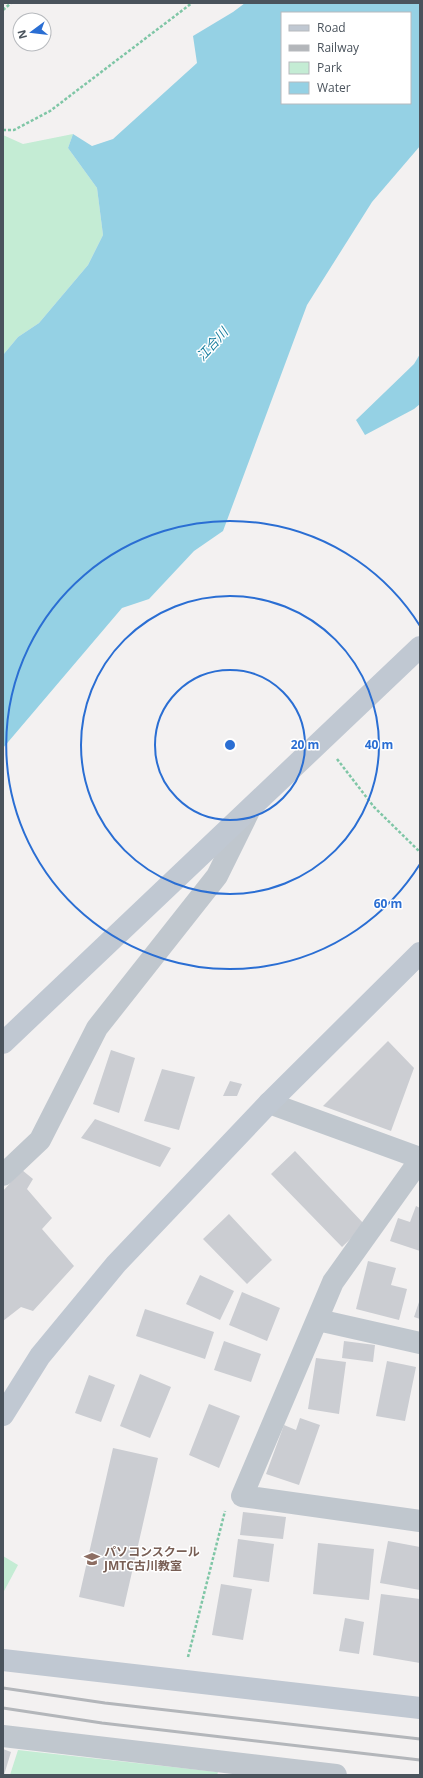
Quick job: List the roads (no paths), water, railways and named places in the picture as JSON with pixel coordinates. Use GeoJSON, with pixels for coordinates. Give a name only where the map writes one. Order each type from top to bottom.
{"type":"FeatureCollection","features":[{"type":"Feature","properties":{"kind":"street"},"geometry":{"type":"LineString","coordinates":[[3,1043],[420,647]]}},
{"type":"Feature","properties":{"kind":"street"},"geometry":{"type":"LineString","coordinates":[[3,1175],[40,1140],[97,1028],[217,876],[250,808]]}},
{"type":"Feature","properties":{"kind":"street"},"geometry":{"type":"LineString","coordinates":[[3,1415],[40,1356],[116,1264],[269,1102],[420,952]]}},
{"type":"Feature","properties":{"kind":"street"},"geometry":{"type":"LineString","coordinates":[[269,1102],[420,1159],[333,1282],[242,1496],[420,1521]]}},
{"type":"Feature","properties":{"kind":"street"},"geometry":{"type":"LineString","coordinates":[[318,1320],[420,1344]]}},
{"type":"Feature","properties":{"kind":"street"},"geometry":{"type":"LineString","coordinates":[[3,1660],[420,1708]]}},
{"type":"Feature","properties":{"kind":"street"},"geometry":{"type":"LineString","coordinates":[[3,1736],[229,1769],[336,1775]]}},
{"type":"Feature","properties":{"kind":"water","name":"江合川"},"geometry":{"type":"Polygon","coordinates":[[[245,3],[420,3],[420,146],[372,202],[307,305],[223,531],[194,551],[149,599],[122,608],[3,748],[3,355],[18,337],[39,323],[88,265],[103,235],[97,188],[68,148],[73,134],[92,146],[113,139],[197,63],[193,36],[245,3]]]}},
{"type":"Feature","properties":{"kind":"water"},"geometry":{"type":"Polygon","coordinates":[[[420,354],[420,404],[414,409],[365,435],[356,420],[414,364],[420,354]]]}},
{"type":"Feature","properties":{"kind":"railway"},"geometry":{"type":"LineString","coordinates":[[3,1688],[105,1703],[420,1739]]}},
{"type":"Feature","properties":{"kind":"railway"},"geometry":{"type":"LineString","coordinates":[[3,1708],[102,1723],[420,1760]]}},
{"type":"Feature","properties":{"kind":"place","name":"パソコンスクール JMTC古川教室"},"geometry":{"type":"Point","coordinates":[92,1559]}}]}
